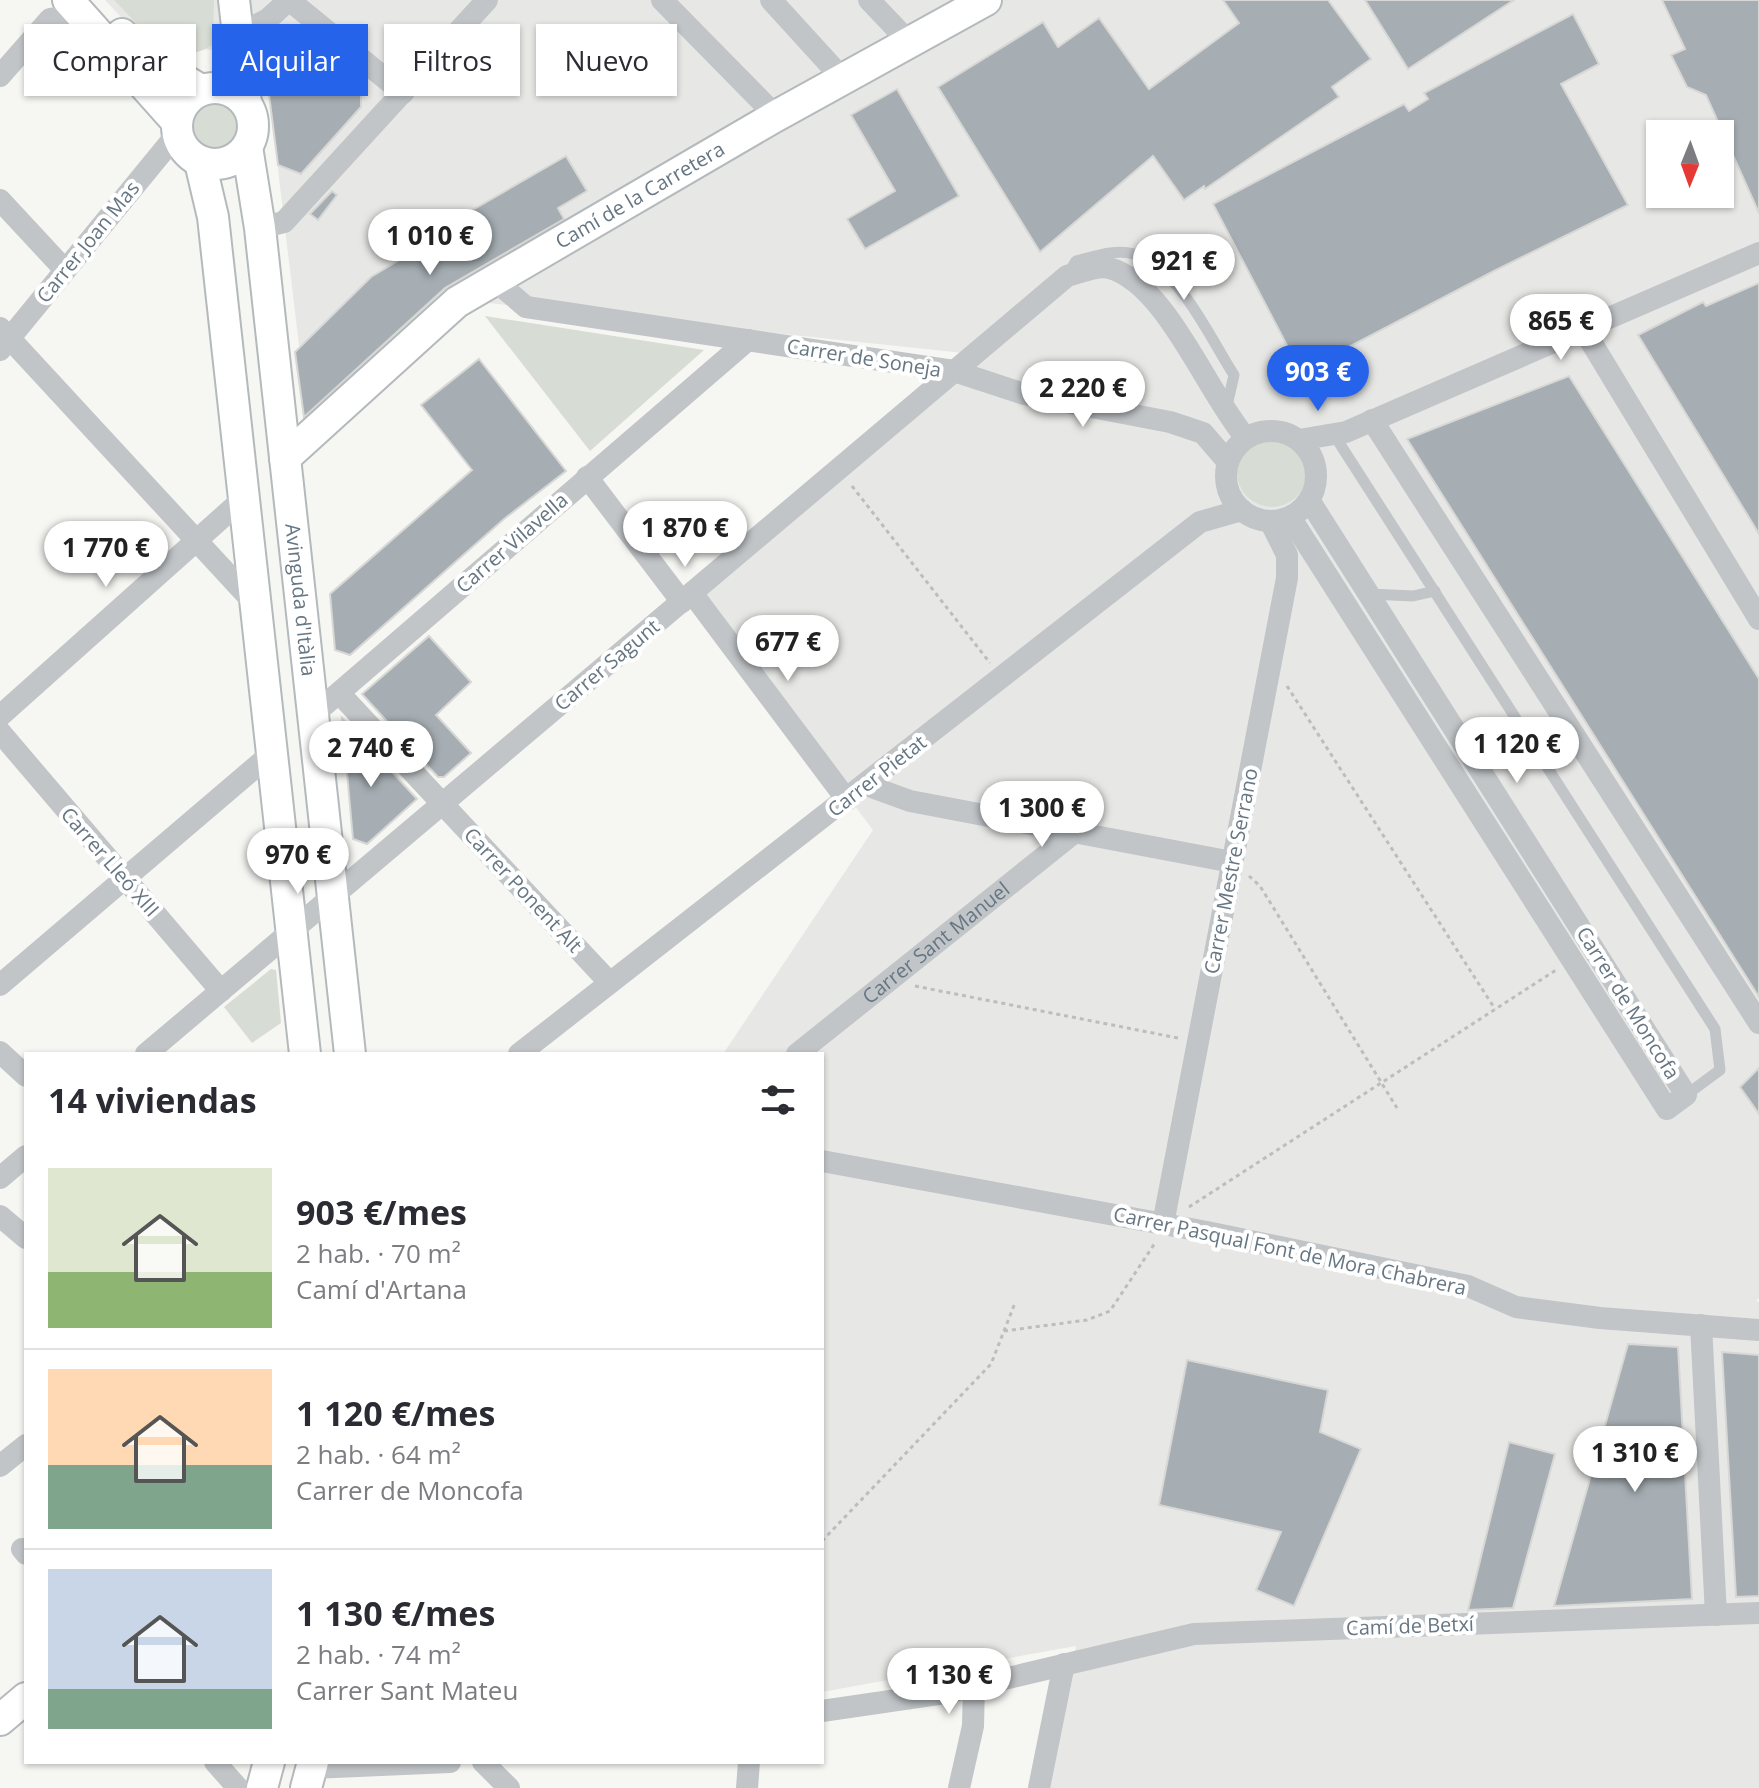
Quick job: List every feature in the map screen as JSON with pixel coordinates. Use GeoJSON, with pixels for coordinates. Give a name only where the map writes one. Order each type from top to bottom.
{"type":"FeatureCollection","features":[{"type":"Feature","properties":{"kind":"main road"},"geometry":{"type":"LineString","coordinates":[[234,0],[237,24]]}},
{"type":"Feature","properties":{"kind":"main road","name":"Camí de la Carretera"},"geometry":{"type":"LineString","coordinates":[[285,458],[457,302],[977,2]]}},
{"type":"Feature","properties":{"kind":"main road"},"geometry":{"type":"LineString","coordinates":[[80,5],[138,52],[207,89],[226,89],[246,103]]}},
{"type":"Feature","properties":{"kind":"main road"},"geometry":{"type":"LineString","coordinates":[[80,5],[177,128],[189,156],[200,162],[226,163],[247,147],[254,125],[245,96]]}},
{"type":"Feature","properties":{"kind":"main road"},"geometry":{"type":"LineString","coordinates":[[177,128],[184,102],[207,89],[212,80]]}},
{"type":"Feature","properties":{"kind":"main road","name":"Avinguda d'Itàlia"},"geometry":{"type":"LineString","coordinates":[[247,147],[260,228],[350,1052]]}},
{"type":"Feature","properties":{"kind":"main road"},"geometry":{"type":"LineString","coordinates":[[200,162],[213,217],[305,1052]]}},
{"type":"Feature","properties":{"kind":"main road"},"geometry":{"type":"LineString","coordinates":[[0,1720],[24,1700]]}},
{"type":"Feature","properties":{"kind":"main road"},"geometry":{"type":"LineString","coordinates":[[262,1788],[268,1764]]}},
{"type":"Feature","properties":{"kind":"street"},"geometry":{"type":"LineString","coordinates":[[259,24],[289,0],[384,78]]}},
{"type":"Feature","properties":{"kind":"street"},"geometry":{"type":"LineString","coordinates":[[465,24],[487,0]]}},
{"type":"Feature","properties":{"kind":"street"},"geometry":{"type":"LineString","coordinates":[[662,0],[776,116]]}},
{"type":"Feature","properties":{"kind":"street"},"geometry":{"type":"LineString","coordinates":[[771,0],[843,79]]}},
{"type":"Feature","properties":{"kind":"street"},"geometry":{"type":"LineString","coordinates":[[869,0],[909,42]]}},
{"type":"Feature","properties":{"kind":"street"},"geometry":{"type":"LineString","coordinates":[[0,76],[50,19],[80,5]]}},
{"type":"Feature","properties":{"kind":"street"},"geometry":{"type":"LineString","coordinates":[[260,228],[284,222],[400,96]]}},
{"type":"Feature","properties":{"kind":"street","name":"Carrer Joan Mas"},"geometry":{"type":"LineString","coordinates":[[3,339],[65,270],[177,128]]}},
{"type":"Feature","properties":{"kind":"street"},"geometry":{"type":"LineString","coordinates":[[0,200],[65,270]]}},
{"type":"Feature","properties":{"kind":"street"},"geometry":{"type":"LineString","coordinates":[[1315,467],[1342,436],[1372,420],[1759,253]]}},
{"type":"Feature","properties":{"kind":"street","name":"Carrer Sagunt"},"geometry":{"type":"LineString","coordinates":[[148,1052],[1067,276],[1106,267],[1134,279],[1156,300],[1225,414],[1246,438]]}},
{"type":"Feature","properties":{"kind":"street","name":"Carrer de Soneja"},"geometry":{"type":"LineString","coordinates":[[493,279],[526,307],[954,371],[1024,394],[1170,422],[1203,433],[1228,462]]}},
{"type":"Feature","properties":{"kind":"street"},"geometry":{"type":"LineString","coordinates":[[1582,327],[1759,619]]}},
{"type":"Feature","properties":{"kind":"street"},"geometry":{"type":"LineString","coordinates":[[3,339],[256,605]]}},
{"type":"Feature","properties":{"kind":"street","name":"Carrer Vilavella"},"geometry":{"type":"LineString","coordinates":[[313,715],[748,340]]}},
{"type":"Feature","properties":{"kind":"street"},"geometry":{"type":"LineString","coordinates":[[1372,420],[1759,1023]]}},
{"type":"Feature","properties":{"kind":"street"},"geometry":{"type":"LineString","coordinates":[[1299,440],[1315,467],[1316,484],[1309,500],[1280,519],[1242,510],[1228,488],[1228,462],[1246,438],[1273,431],[1299,440],[1342,436]]}},
{"type":"Feature","properties":{"kind":"street"},"geometry":{"type":"LineString","coordinates":[[587,477],[687,597],[847,800]]}},
{"type":"Feature","properties":{"kind":"street"},"geometry":{"type":"LineString","coordinates":[[0,716],[244,498]]}},
{"type":"Feature","properties":{"kind":"street","name":"Carrer de Moncofa"},"geometry":{"type":"LineString","coordinates":[[1280,519],[1667,1109],[1686,1095],[1309,500]]}},
{"type":"Feature","properties":{"kind":"street","name":"Carrer Pietat"},"geometry":{"type":"LineString","coordinates":[[522,1052],[1200,522],[1242,510]]}},
{"type":"Feature","properties":{"kind":"street","name":"Carrer Mestre Serrano"},"geometry":{"type":"LineString","coordinates":[[1163,1224],[1287,578],[1287,555],[1280,519]]}},
{"type":"Feature","properties":{"kind":"street","name":"Carrer Ponent Alt"},"geometry":{"type":"LineString","coordinates":[[339,693],[609,982]]}},
{"type":"Feature","properties":{"kind":"street","name":"Carrer Lleó XIII"},"geometry":{"type":"LineString","coordinates":[[0,732],[221,991]]}},
{"type":"Feature","properties":{"kind":"street"},"geometry":{"type":"LineString","coordinates":[[0,985],[272,753]]}},
{"type":"Feature","properties":{"kind":"street"},"geometry":{"type":"LineString","coordinates":[[866,785],[910,801],[1232,862]]}},
{"type":"Feature","properties":{"kind":"street","name":"Carrer Sant Manuel"},"geometry":{"type":"LineString","coordinates":[[800,1052],[1075,832]]}},
{"type":"Feature","properties":{"kind":"street"},"geometry":{"type":"LineString","coordinates":[[0,1052],[24,1074]]}},
{"type":"Feature","properties":{"kind":"street"},"geometry":{"type":"LineString","coordinates":[[0,1178],[24,1158]]}},
{"type":"Feature","properties":{"kind":"street","name":"Carrer Pasqual Font de Mora Chabrera"},"geometry":{"type":"LineString","coordinates":[[824,1161],[1163,1224],[1468,1286],[1516,1307],[1600,1318],[1759,1330]]}},
{"type":"Feature","properties":{"kind":"street"},"geometry":{"type":"LineString","coordinates":[[0,1216],[24,1236]]}},
{"type":"Feature","properties":{"kind":"street"},"geometry":{"type":"LineString","coordinates":[[1701,1325],[1716,1615]]}},
{"type":"Feature","properties":{"kind":"street"},"geometry":{"type":"LineString","coordinates":[[0,1466],[24,1447]]}},
{"type":"Feature","properties":{"kind":"street","name":"Camí de Betxí"},"geometry":{"type":"LineString","coordinates":[[824,1711],[974,1686],[1194,1634],[1759,1613]]}},
{"type":"Feature","properties":{"kind":"street"},"geometry":{"type":"LineString","coordinates":[[1039,1788],[1064,1664]]}},
{"type":"Feature","properties":{"kind":"street"},"geometry":{"type":"LineString","coordinates":[[959,1788],[973,1726],[974,1686]]}},
{"type":"Feature","properties":{"kind":"street"},"geometry":{"type":"LineString","coordinates":[[217,1764],[238,1788]]}},
{"type":"Feature","properties":{"kind":"street"},"geometry":{"type":"LineString","coordinates":[[310,1773],[411,1764]]}},
{"type":"Feature","properties":{"kind":"street"},"geometry":{"type":"LineString","coordinates":[[485,1764],[509,1788]]}},
{"type":"Feature","properties":{"kind":"street"},"geometry":{"type":"LineString","coordinates":[[747,1788],[749,1764]]}},
{"type":"Feature","properties":{"kind":"lane"},"geometry":{"type":"LineString","coordinates":[[1342,436],[1435,591],[1715,1029],[1720,1070],[1686,1095]]}},
{"type":"Feature","properties":{"kind":"lane"},"geometry":{"type":"LineString","coordinates":[[1369,594],[1413,596],[1435,591]]}},
{"type":"Feature","properties":{"kind":"path"},"geometry":{"type":"LineString","coordinates":[[839,469],[1002,678]]}},
{"type":"Feature","properties":{"kind":"path"},"geometry":{"type":"LineString","coordinates":[[1271,662],[1495,1009]]}},
{"type":"Feature","properties":{"kind":"path"},"geometry":{"type":"LineString","coordinates":[[1232,862],[1260,886],[1397,1108]]}},
{"type":"Feature","properties":{"kind":"path"},"geometry":{"type":"LineString","coordinates":[[1004,1331],[1087,1320],[1110,1311],[1154,1245],[1163,1224],[1572,960]]}},
{"type":"Feature","properties":{"kind":"path"},"geometry":{"type":"LineString","coordinates":[[890,982],[1198,1042]]}},
{"type":"Feature","properties":{"kind":"path"},"geometry":{"type":"LineString","coordinates":[[824,1539],[991,1364],[1015,1303]]}},
{"type":"Feature","properties":{"kind":"shaded area"},"geometry":{"type":"Polygon","coordinates":[[[105,0],[1759,0],[1759,1298],[1756,1301],[1759,1302],[1759,1788],[1048,1788],[1076,1646],[824,1692],[824,1052],[724,1052],[873,830],[698,600],[973,354],[450,299],[308,421],[269,96],[368,96],[368,24],[212,24],[212,50],[196,49],[196,24],[127,24],[105,0]]]}},
{"type":"Feature","properties":{"kind":"shaded area"},"geometry":{"type":"Polygon","coordinates":[[[114,0],[214,0],[212,45],[199,52],[196,52],[196,24],[137,24],[114,0]]]}},
{"type":"Feature","properties":{"kind":"shaded area"},"geometry":{"type":"Polygon","coordinates":[[[215,102],[232,109],[239,126],[232,143],[215,150],[198,143],[191,126],[198,109],[215,102]]]}},
{"type":"Feature","properties":{"kind":"shaded area"},"geometry":{"type":"Polygon","coordinates":[[[485,316],[704,350],[590,451],[485,316]]]}},
{"type":"Feature","properties":{"kind":"shaded area"},"geometry":{"type":"Polygon","coordinates":[[[1272,437],[1297,447],[1307,472],[1297,497],[1272,507],[1247,497],[1237,472],[1247,447],[1272,437]]]}},
{"type":"Feature","properties":{"kind":"shaded area"},"geometry":{"type":"Polygon","coordinates":[[[271,969],[276,970],[281,1023],[252,1043],[224,1007],[271,969]]]}},
{"type":"Feature","properties":{"kind":"building"},"geometry":{"type":"Polygon","coordinates":[[[1223,0],[1328,0],[1371,59],[1332,87],[1339,97],[1205,189],[1204,186],[1184,200],[1153,156],[1040,252],[938,87],[1043,22],[1058,47],[1099,18],[1149,89],[1239,23],[1223,0]]]}},
{"type":"Feature","properties":{"kind":"building"},"geometry":{"type":"Polygon","coordinates":[[[1365,0],[1514,0],[1408,69],[1365,0]]]}},
{"type":"Feature","properties":{"kind":"building"},"geometry":{"type":"Polygon","coordinates":[[[1662,0],[1759,0],[1759,213],[1734,157],[1734,120],[1717,120],[1706,95],[1687,87],[1671,55],[1685,49],[1662,0]]]}},
{"type":"Feature","properties":{"kind":"building"},"geometry":{"type":"Polygon","coordinates":[[[1573,14],[1599,64],[1561,84],[1628,205],[1301,372],[1213,204],[1404,104],[1409,111],[1428,99],[1424,93],[1573,14]]]}},
{"type":"Feature","properties":{"kind":"building"},"geometry":{"type":"Polygon","coordinates":[[[897,89],[959,196],[865,249],[847,219],[895,191],[851,115],[897,89]]]}},
{"type":"Feature","properties":{"kind":"building"},"geometry":{"type":"Polygon","coordinates":[[[269,96],[361,96],[361,107],[301,174],[278,165],[269,96]]]}},
{"type":"Feature","properties":{"kind":"building"},"geometry":{"type":"Polygon","coordinates":[[[566,156],[587,191],[558,208],[564,219],[445,288],[304,417],[295,352],[371,277],[414,251],[410,246],[566,156]]]}},
{"type":"Feature","properties":{"kind":"building"},"geometry":{"type":"Polygon","coordinates":[[[332,191],[337,195],[318,220],[310,214],[332,191]]]}},
{"type":"Feature","properties":{"kind":"building"},"geometry":{"type":"Polygon","coordinates":[[[1759,283],[1759,534],[1638,335],[1703,302],[1706,306],[1759,283]]]}},
{"type":"Feature","properties":{"kind":"building"},"geometry":{"type":"Polygon","coordinates":[[[479,359],[566,471],[504,519],[350,655],[335,650],[330,594],[472,470],[421,405],[479,359]]]}},
{"type":"Feature","properties":{"kind":"building"},"geometry":{"type":"Polygon","coordinates":[[[1569,376],[1759,679],[1759,997],[1407,439],[1569,376]]]}},
{"type":"Feature","properties":{"kind":"building"},"geometry":{"type":"Polygon","coordinates":[[[429,636],[471,682],[436,715],[471,753],[444,777],[438,777],[362,694],[429,636]]]}},
{"type":"Feature","properties":{"kind":"building"},"geometry":{"type":"Polygon","coordinates":[[[342,718],[417,799],[367,844],[353,839],[342,718]]]}},
{"type":"Feature","properties":{"kind":"building"},"geometry":{"type":"Polygon","coordinates":[[[1759,1068],[1759,1114],[1740,1087],[1759,1068]]]}},
{"type":"Feature","properties":{"kind":"building"},"geometry":{"type":"Polygon","coordinates":[[[1628,1344],[1678,1347],[1692,1599],[1554,1606],[1628,1344]]]}},
{"type":"Feature","properties":{"kind":"building"},"geometry":{"type":"Polygon","coordinates":[[[1722,1352],[1759,1355],[1759,1596],[1736,1597],[1722,1352]]]}},
{"type":"Feature","properties":{"kind":"building"},"geometry":{"type":"Polygon","coordinates":[[[1187,1360],[1328,1390],[1320,1432],[1361,1449],[1294,1606],[1256,1590],[1281,1532],[1159,1505],[1187,1360]]]}},
{"type":"Feature","properties":{"kind":"building"},"geometry":{"type":"Polygon","coordinates":[[[1509,1442],[1555,1454],[1513,1608],[1468,1610],[1509,1442]]]}}]}
